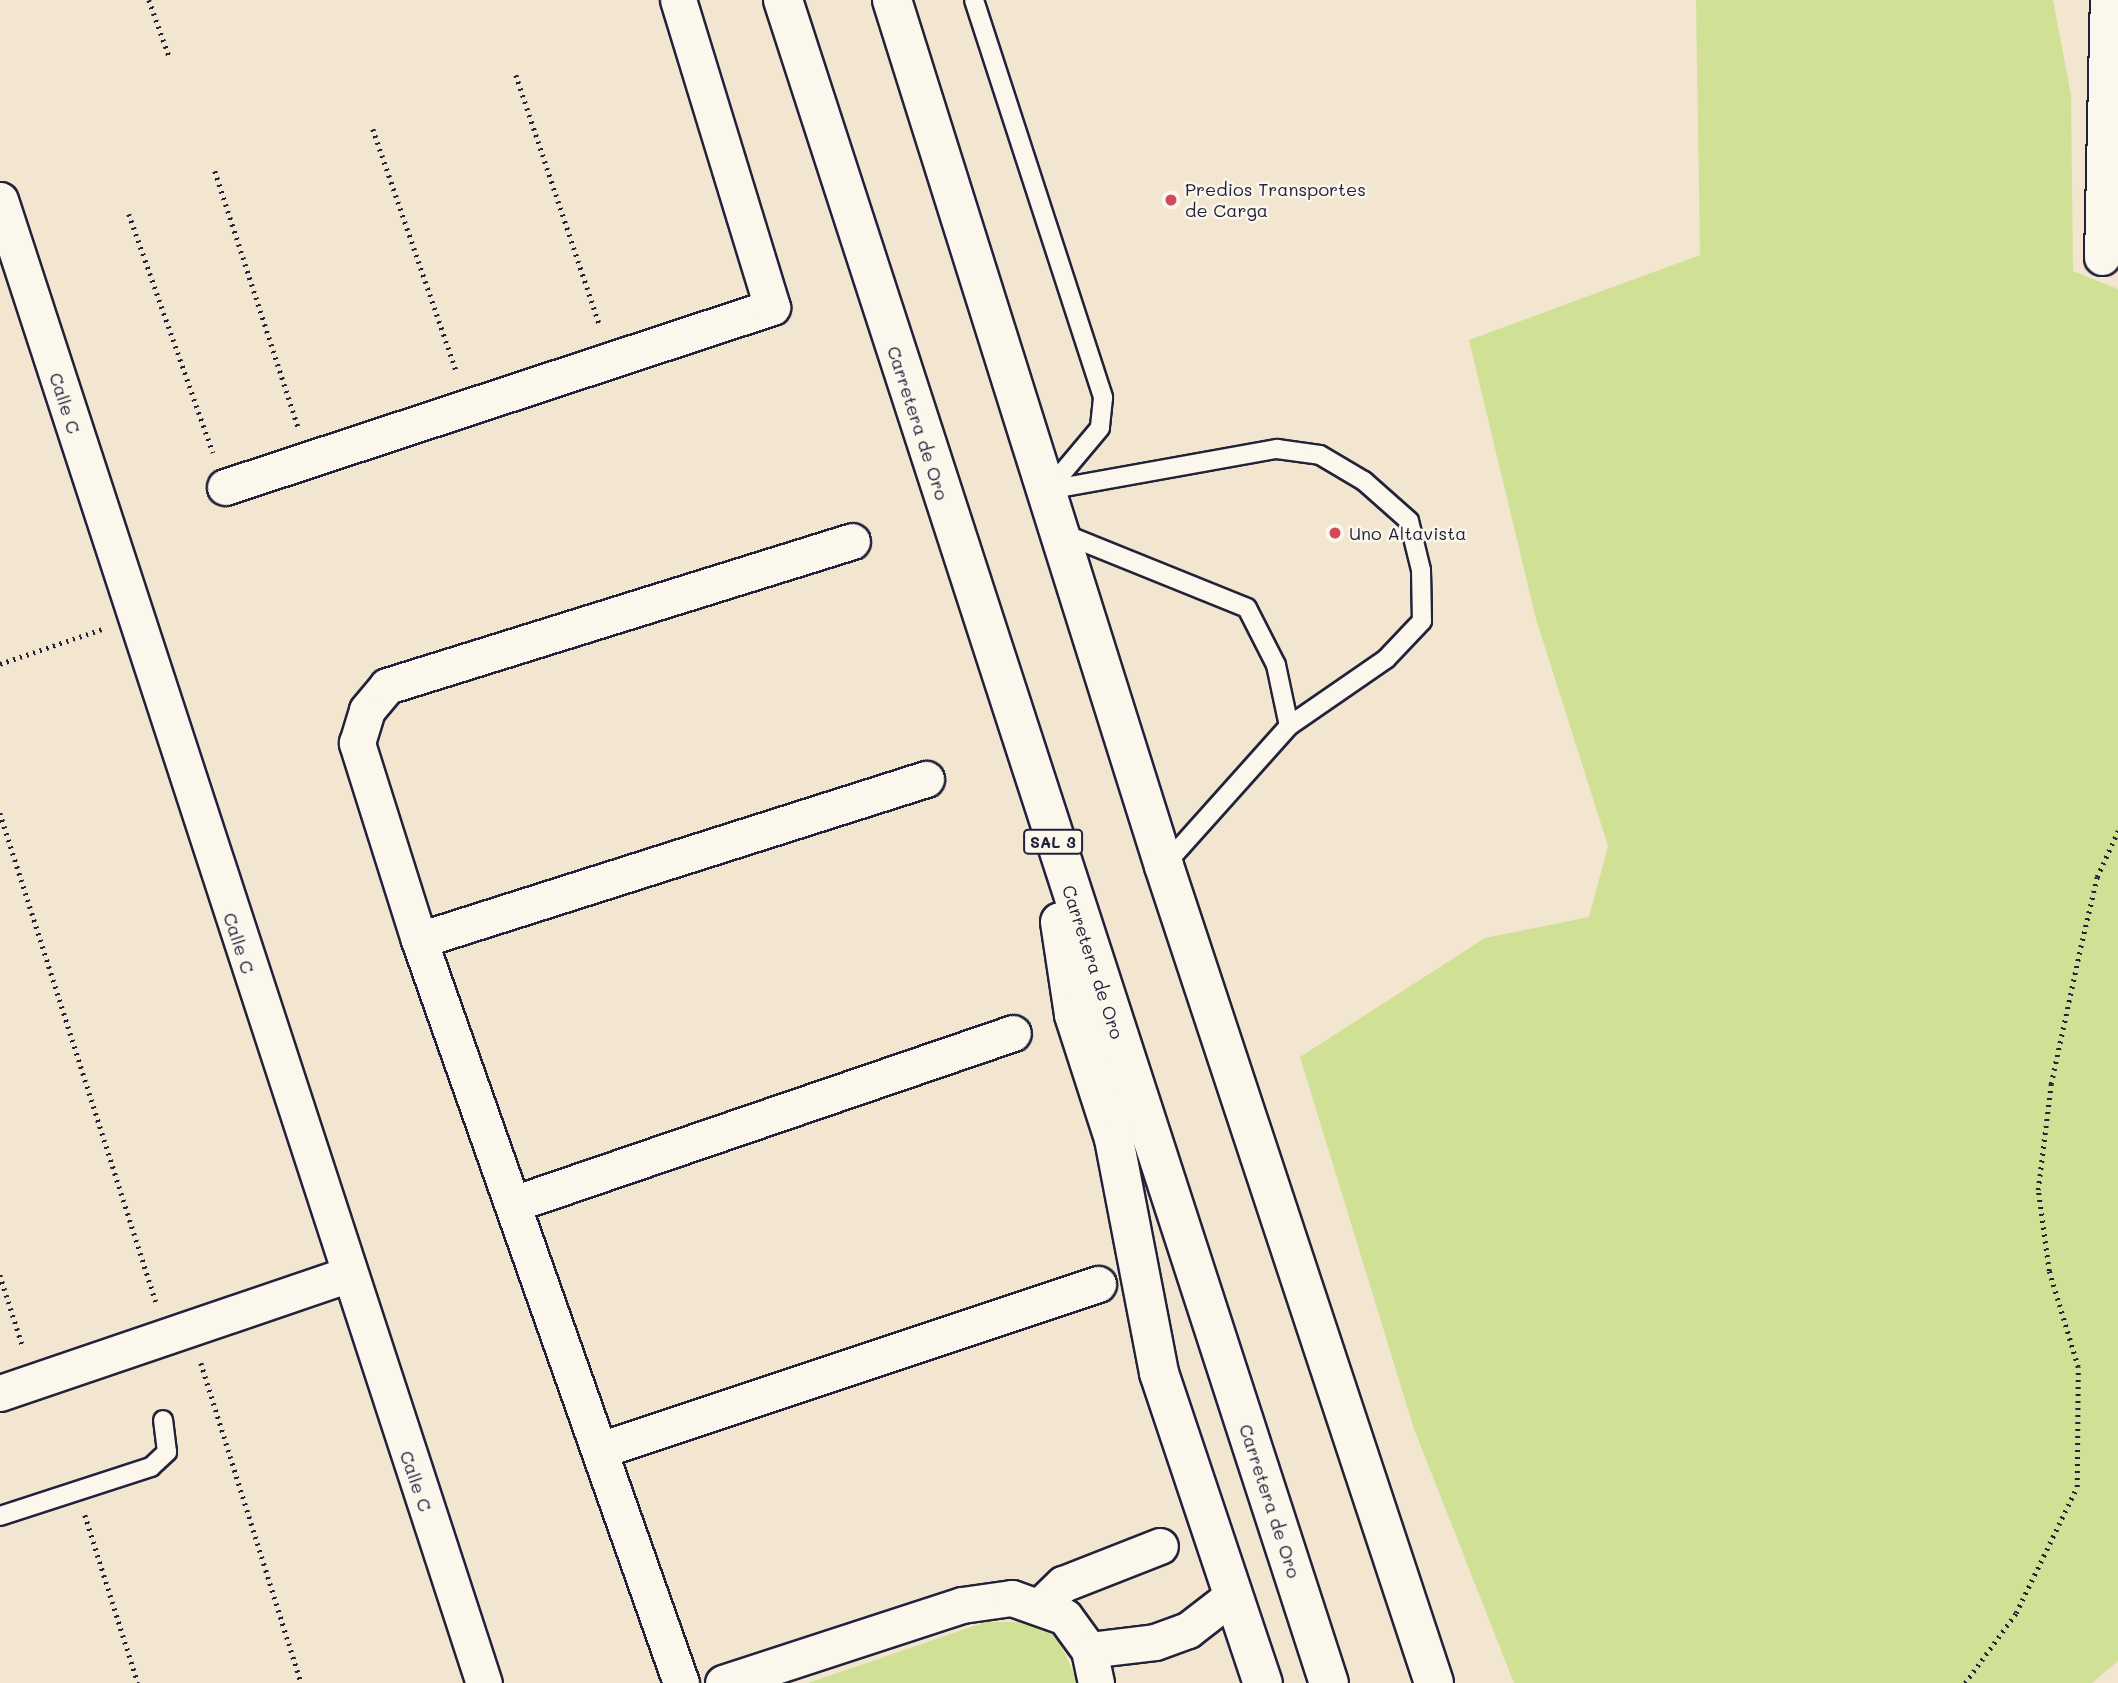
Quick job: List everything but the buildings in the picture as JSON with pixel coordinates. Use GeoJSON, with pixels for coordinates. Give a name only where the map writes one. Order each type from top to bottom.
{"type":"FeatureCollection","features":[{"type":"Feature","properties":{"kind":"highway","name":"Carretera de Oro"},"geometry":{"type":"LineString","coordinates":[[783,0],[1042,809],[1329,1683]]}},
{"type":"Feature","properties":{"kind":"highway"},"geometry":{"type":"LineString","coordinates":[[892,0],[1048,490],[1065,534],[1164,866],[1434,1683]]}},
{"type":"Feature","properties":{"kind":"highway"},"geometry":{"type":"LineString","coordinates":[[1042,809],[1074,1015],[1114,1139],[1159,1373],[1232,1596],[1264,1683]]}},
{"type":"Feature","properties":{"kind":"street"},"geometry":{"type":"LineString","coordinates":[[225,487],[772,307],[678,0]]}},
{"type":"Feature","properties":{"kind":"street"},"geometry":{"type":"LineString","coordinates":[[2102,257],[2108,0]]}},
{"type":"Feature","properties":{"kind":"street","name":"Calle C"},"geometry":{"type":"LineString","coordinates":[[0,200],[346,1275],[484,1683]]}},
{"type":"Feature","properties":{"kind":"street"},"geometry":{"type":"LineString","coordinates":[[681,1683],[516,1203],[419,940],[357,743],[367,710],[387,686],[852,541]]}},
{"type":"Feature","properties":{"kind":"street"},"geometry":{"type":"LineString","coordinates":[[419,940],[926,779]]}},
{"type":"Feature","properties":{"kind":"street"},"geometry":{"type":"LineString","coordinates":[[516,1203],[1013,1033]]}},
{"type":"Feature","properties":{"kind":"street"},"geometry":{"type":"LineString","coordinates":[[0,1393],[346,1275]]}},
{"type":"Feature","properties":{"kind":"street"},"geometry":{"type":"LineString","coordinates":[[600,1450],[1098,1283]]}},
{"type":"Feature","properties":{"kind":"street"},"geometry":{"type":"LineString","coordinates":[[1042,1604],[1063,1584],[1160,1546]]}},
{"type":"Feature","properties":{"kind":"street"},"geometry":{"type":"LineString","coordinates":[[723,1683],[962,1605],[1012,1598],[1042,1604],[1065,1617],[1093,1667],[1188,1630],[1232,1596]]}},
{"type":"Feature","properties":{"kind":"lane"},"geometry":{"type":"LineString","coordinates":[[974,0],[1103,398],[1100,428],[1048,490]]}},
{"type":"Feature","properties":{"kind":"lane"},"geometry":{"type":"LineString","coordinates":[[1048,490],[1277,449],[1320,455],[1395,506],[1409,521],[1421,570],[1422,621],[1387,659],[1289,726],[1164,866]]}},
{"type":"Feature","properties":{"kind":"lane"},"geometry":{"type":"LineString","coordinates":[[1065,534],[1247,608],[1276,665],[1289,726]]}},
{"type":"Feature","properties":{"kind":"lane"},"geometry":{"type":"LineString","coordinates":[[0,1516],[151,1467],[167,1452],[163,1420]]}},
{"type":"Feature","properties":{"kind":"path"},"geometry":{"type":"LineString","coordinates":[[149,0],[169,56]]}},
{"type":"Feature","properties":{"kind":"path"},"geometry":{"type":"LineString","coordinates":[[516,75],[612,359]]}},
{"type":"Feature","properties":{"kind":"path"},"geometry":{"type":"LineString","coordinates":[[373,129],[469,406]]}},
{"type":"Feature","properties":{"kind":"path"},"geometry":{"type":"LineString","coordinates":[[215,171],[308,458]]}},
{"type":"Feature","properties":{"kind":"path"},"geometry":{"type":"LineString","coordinates":[[129,214],[225,487]]}},
{"type":"Feature","properties":{"kind":"path"},"geometry":{"type":"LineString","coordinates":[[0,664],[135,618]]}},
{"type":"Feature","properties":{"kind":"path"},"geometry":{"type":"LineString","coordinates":[[0,813],[301,1683]]}},
{"type":"Feature","properties":{"kind":"path"},"geometry":{"type":"LineString","coordinates":[[1965,1683],[2016,1614],[2077,1487],[2078,1367],[2049,1271],[2038,1190],[2051,1084],[2079,954],[2097,877],[2118,831]]}},
{"type":"Feature","properties":{"kind":"path"},"geometry":{"type":"LineString","coordinates":[[0,1275],[34,1381]]}},
{"type":"Feature","properties":{"kind":"path"},"geometry":{"type":"LineString","coordinates":[[78,1490],[138,1683]]}},
{"type":"Feature","properties":{"kind":"green space"},"geometry":{"type":"Polygon","coordinates":[[[1696,0],[2053,0],[2071,95],[2073,271],[2118,289],[2118,1661],[2092,1683],[1514,1683],[1414,1429],[1300,1057],[1485,938],[1589,917],[1608,846],[1536,619],[1469,340],[1700,255],[1696,0]]]}},
{"type":"Feature","properties":{"kind":"green space"},"geometry":{"type":"Polygon","coordinates":[[[986,1622],[1026,1622],[1058,1638],[1078,1683],[808,1683],[986,1622]]]}},
{"type":"Feature","properties":{"kind":"place","name":"Predios Transportes de Carga"},"geometry":{"type":"Point","coordinates":[1171,200]}},
{"type":"Feature","properties":{"kind":"place","name":"Uno Altavista"},"geometry":{"type":"Point","coordinates":[1335,533]}}]}
